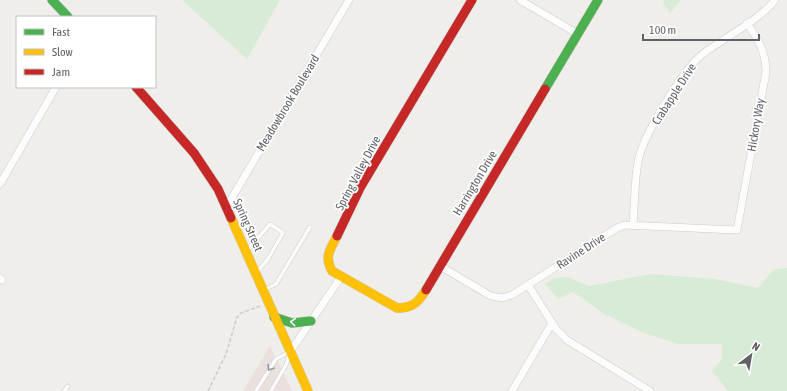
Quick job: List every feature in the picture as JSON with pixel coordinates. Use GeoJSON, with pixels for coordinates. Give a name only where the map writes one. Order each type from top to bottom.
{"type":"FeatureCollection","features":[{"type":"Feature","properties":{"kind":"street"},"geometry":{"type":"LineString","coordinates":[[52,0],[67,16]]}},
{"type":"Feature","properties":{"kind":"street","name":"Meadowbrook Boulevard"},"geometry":{"type":"LineString","coordinates":[[227,206],[349,0]]}},
{"type":"Feature","properties":{"kind":"street","name":"Spring Valley Drive"},"geometry":{"type":"LineString","coordinates":[[341,277],[328,267],[328,252],[340,233],[360,188],[472,0]]}},
{"type":"Feature","properties":{"kind":"street"},"geometry":{"type":"LineString","coordinates":[[520,0],[578,34]]}},
{"type":"Feature","properties":{"kind":"street","name":"Harrington Drive"},"geometry":{"type":"LineString","coordinates":[[341,277],[391,307],[403,309],[409,308],[419,301],[598,0]]}},
{"type":"Feature","properties":{"kind":"street","name":"Crabapple Drive"},"geometry":{"type":"LineString","coordinates":[[633,224],[637,167],[642,150],[651,130],[690,66],[703,54],[766,10],[775,0]]}},
{"type":"Feature","properties":{"kind":"street","name":"Hickory Way"},"geometry":{"type":"LineString","coordinates":[[737,230],[766,72],[766,63],[762,47],[747,23]]}},
{"type":"Feature","properties":{"kind":"street"},"geometry":{"type":"LineString","coordinates":[[0,184],[55,88]]}},
{"type":"Feature","properties":{"kind":"street","name":"Spring Street"},"geometry":{"type":"LineString","coordinates":[[137,88],[194,152],[227,206],[274,317],[308,391]]}},
{"type":"Feature","properties":{"kind":"street","name":"Ravine Drive"},"geometry":{"type":"LineString","coordinates":[[440,266],[497,298],[507,297],[617,228],[633,224],[737,230]]}},
{"type":"Feature","properties":{"kind":"street"},"geometry":{"type":"LineString","coordinates":[[290,352],[341,277]]}},
{"type":"Feature","properties":{"kind":"street"},"geometry":{"type":"LineString","coordinates":[[528,285],[552,323],[567,340],[650,391]]}},
{"type":"Feature","properties":{"kind":"street"},"geometry":{"type":"LineString","coordinates":[[274,317],[292,323],[311,321]]}},
{"type":"Feature","properties":{"kind":"street"},"geometry":{"type":"LineString","coordinates":[[512,391],[552,323]]}},
{"type":"Feature","properties":{"kind":"lane"},"geometry":{"type":"LineString","coordinates":[[246,252],[270,224],[283,233],[268,259],[256,273]]}},
{"type":"Feature","properties":{"kind":"lane"},"geometry":{"type":"LineString","coordinates":[[263,291],[276,284],[310,227]]}},
{"type":"Feature","properties":{"kind":"lane"},"geometry":{"type":"LineString","coordinates":[[256,391],[276,358],[290,352]]}},
{"type":"Feature","properties":{"kind":"lane"},"geometry":{"type":"LineString","coordinates":[[271,391],[286,365],[290,352]]}},
{"type":"Feature","properties":{"kind":"lane"},"geometry":{"type":"LineString","coordinates":[[64,391],[68,386]]}},
{"type":"Feature","properties":{"kind":"path"},"geometry":{"type":"LineString","coordinates":[[208,391],[226,354],[237,317],[241,313],[268,303]]}},
{"type":"Feature","properties":{"kind":"shaded area"},"geometry":{"type":"Polygon","coordinates":[[[270,346],[292,391],[243,391],[270,346]]]}},
{"type":"Feature","properties":{"kind":"green space"},"geometry":{"type":"Polygon","coordinates":[[[182,0],[280,0],[247,59],[182,0]]]}},
{"type":"Feature","properties":{"kind":"green space"},"geometry":{"type":"Polygon","coordinates":[[[664,0],[681,0],[670,13],[663,3],[664,0]]]}},
{"type":"Feature","properties":{"kind":"green space"},"geometry":{"type":"Polygon","coordinates":[[[787,268],[787,391],[728,391],[712,371],[722,359],[722,344],[678,344],[644,333],[604,314],[573,292],[558,299],[545,284],[554,278],[568,277],[589,286],[650,274],[715,279],[758,288],[773,270],[787,268]]]}},
{"type":"Feature","properties":{"kind":"traffic: fast"},"geometry":{"type":"LineString","coordinates":[[52,0],[67,16]]}},
{"type":"Feature","properties":{"kind":"traffic: fast"},"geometry":{"type":"LineString","coordinates":[[545,89],[598,0]]}},
{"type":"Feature","properties":{"kind":"traffic: fast"},"geometry":{"type":"LineString","coordinates":[[274,317],[292,323],[311,321]]}},
{"type":"Feature","properties":{"kind":"traffic: slow"},"geometry":{"type":"LineString","coordinates":[[231,218],[308,391]]}},
{"type":"Feature","properties":{"kind":"traffic: slow"},"geometry":{"type":"LineString","coordinates":[[337,236],[330,249],[328,257],[332,271],[397,308],[411,306],[426,290]]}},
{"type":"Feature","properties":{"kind":"traffic: jam"},"geometry":{"type":"LineString","coordinates":[[337,236],[360,188],[472,0]]}},
{"type":"Feature","properties":{"kind":"traffic: jam"},"geometry":{"type":"LineString","coordinates":[[137,88],[194,153],[218,189],[231,218]]}},
{"type":"Feature","properties":{"kind":"traffic: jam"},"geometry":{"type":"LineString","coordinates":[[426,290],[545,89]]}}]}
